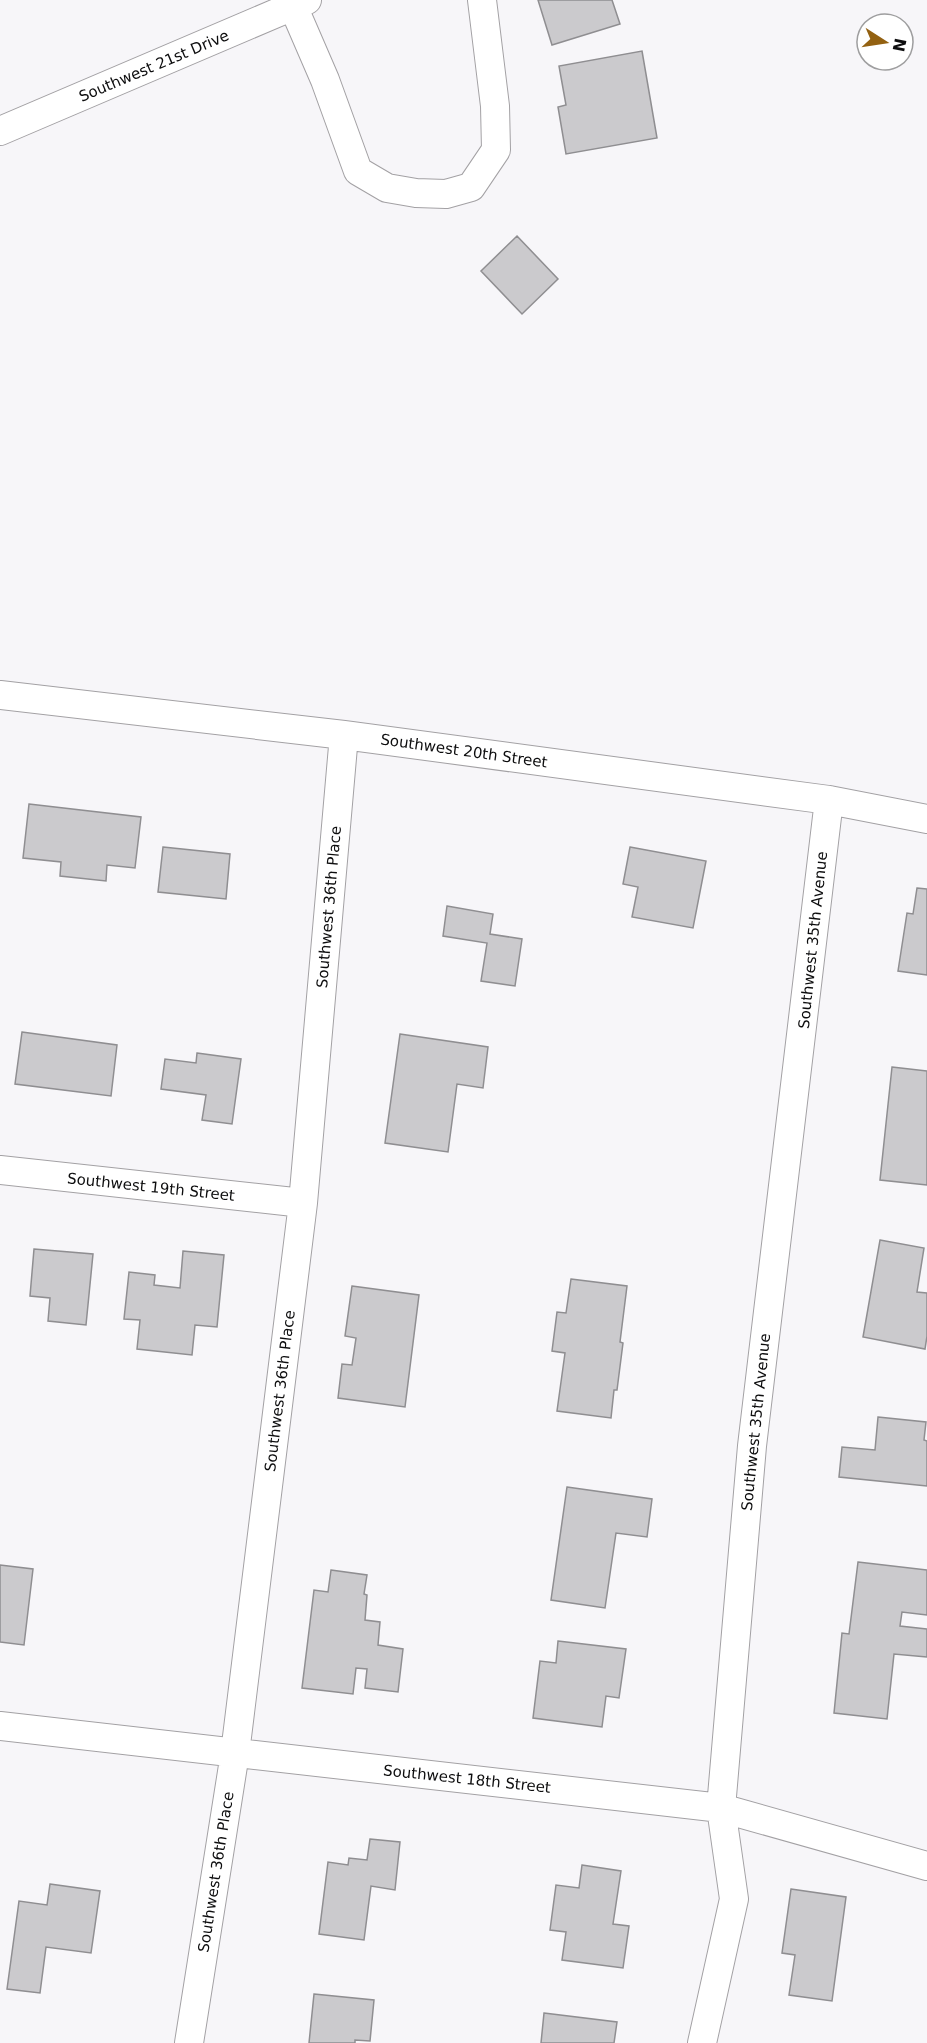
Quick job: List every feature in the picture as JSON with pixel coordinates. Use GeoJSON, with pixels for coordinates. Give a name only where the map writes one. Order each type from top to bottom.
{"type":"FeatureCollection","features":[{"type":"Feature","properties":{"kind":"street"},"geometry":{"type":"LineString","coordinates":[[300,3],[358,171],[387,188],[416,193],[446,194],[471,187],[496,150],[495,106],[482,0]]}},
{"type":"Feature","properties":{"kind":"street","name":"Southwest 21st Drive"},"geometry":{"type":"LineString","coordinates":[[0,131],[257,10],[300,3]]}},
{"type":"Feature","properties":{"kind":"street","name":"Southwest 20th Street"},"geometry":{"type":"LineString","coordinates":[[0,695],[344,735],[829,800],[927,819]]}},
{"type":"Feature","properties":{"kind":"street","name":"Southwest 36th Place"},"geometry":{"type":"LineString","coordinates":[[189,2043],[235,1753],[303,1203],[344,735]]}},
{"type":"Feature","properties":{"kind":"street","name":"Southwest 35th Avenue"},"geometry":{"type":"LineString","coordinates":[[702,2043],[734,1899],[721,1808],[752,1446],[829,800]]}},
{"type":"Feature","properties":{"kind":"street","name":"Southwest 19th Street"},"geometry":{"type":"LineString","coordinates":[[0,1170],[303,1203]]}},
{"type":"Feature","properties":{"kind":"street","name":"Southwest 18th Street"},"geometry":{"type":"LineString","coordinates":[[0,1726],[721,1808],[927,1866]]}},
{"type":"Feature","properties":{"kind":"building"},"geometry":{"type":"Polygon","coordinates":[[[538,0],[612,0],[620,24],[552,45],[538,0]]]}},
{"type":"Feature","properties":{"kind":"building"},"geometry":{"type":"Polygon","coordinates":[[[642,51],[657,138],[566,154],[558,107],[566,105],[559,66],[642,51]]]}},
{"type":"Feature","properties":{"kind":"building"},"geometry":{"type":"Polygon","coordinates":[[[517,236],[558,279],[522,314],[481,271],[517,236]]]}},
{"type":"Feature","properties":{"kind":"building"},"geometry":{"type":"Polygon","coordinates":[[[29,804],[141,817],[135,868],[107,865],[106,881],[60,876],[61,862],[23,858],[29,804]]]}},
{"type":"Feature","properties":{"kind":"building"},"geometry":{"type":"Polygon","coordinates":[[[163,847],[230,854],[226,899],[158,892],[163,847]]]}},
{"type":"Feature","properties":{"kind":"building"},"geometry":{"type":"Polygon","coordinates":[[[630,847],[706,861],[693,928],[632,917],[638,887],[623,884],[630,847]]]}},
{"type":"Feature","properties":{"kind":"building"},"geometry":{"type":"Polygon","coordinates":[[[917,888],[927,889],[927,975],[898,971],[907,913],[913,914],[917,888]]]}},
{"type":"Feature","properties":{"kind":"building"},"geometry":{"type":"Polygon","coordinates":[[[447,906],[493,914],[490,934],[522,939],[515,986],[481,981],[487,943],[443,936],[447,906]]]}},
{"type":"Feature","properties":{"kind":"building"},"geometry":{"type":"Polygon","coordinates":[[[22,1032],[117,1045],[111,1096],[15,1084],[22,1032]]]}},
{"type":"Feature","properties":{"kind":"building"},"geometry":{"type":"Polygon","coordinates":[[[400,1034],[488,1047],[483,1088],[457,1084],[448,1152],[385,1143],[400,1034]]]}},
{"type":"Feature","properties":{"kind":"building"},"geometry":{"type":"Polygon","coordinates":[[[197,1053],[241,1059],[232,1124],[202,1120],[206,1095],[161,1089],[165,1059],[196,1063],[197,1053]]]}},
{"type":"Feature","properties":{"kind":"building"},"geometry":{"type":"Polygon","coordinates":[[[892,1067],[927,1071],[927,1185],[880,1180],[892,1067]]]}},
{"type":"Feature","properties":{"kind":"building"},"geometry":{"type":"Polygon","coordinates":[[[880,1240],[924,1248],[917,1292],[927,1293],[925,1349],[863,1337],[880,1240]]]}},
{"type":"Feature","properties":{"kind":"building"},"geometry":{"type":"Polygon","coordinates":[[[34,1249],[93,1254],[86,1325],[48,1321],[50,1298],[30,1296],[34,1249]]]}},
{"type":"Feature","properties":{"kind":"building"},"geometry":{"type":"Polygon","coordinates":[[[183,1251],[224,1255],[217,1327],[195,1325],[192,1355],[137,1349],[140,1320],[124,1319],[129,1272],[155,1275],[154,1285],[180,1288],[183,1251]]]}},
{"type":"Feature","properties":{"kind":"building"},"geometry":{"type":"Polygon","coordinates":[[[571,1279],[627,1286],[620,1342],[623,1343],[611,1418],[557,1411],[565,1353],[552,1351],[557,1312],[566,1313],[571,1279]]]}},
{"type":"Feature","properties":{"kind":"building"},"geometry":{"type":"Polygon","coordinates":[[[352,1286],[419,1295],[405,1407],[338,1398],[342,1364],[352,1365],[356,1338],[345,1336],[352,1286]]]}},
{"type":"Feature","properties":{"kind":"building"},"geometry":{"type":"Polygon","coordinates":[[[878,1417],[926,1422],[924,1440],[927,1441],[927,1486],[839,1477],[842,1447],[875,1450],[878,1417]]]}},
{"type":"Feature","properties":{"kind":"building"},"geometry":{"type":"Polygon","coordinates":[[[567,1487],[652,1499],[647,1537],[616,1533],[605,1608],[551,1600],[567,1487]]]}},
{"type":"Feature","properties":{"kind":"building"},"geometry":{"type":"Polygon","coordinates":[[[858,1562],[927,1570],[927,1615],[902,1612],[900,1626],[927,1629],[927,1657],[894,1654],[887,1719],[834,1713],[842,1633],[849,1634],[858,1562]]]}},
{"type":"Feature","properties":{"kind":"building"},"geometry":{"type":"Polygon","coordinates":[[[0,1565],[33,1569],[24,1645],[0,1642],[0,1565]]]}},
{"type":"Feature","properties":{"kind":"building"},"geometry":{"type":"Polygon","coordinates":[[[331,1570],[367,1575],[364,1594],[367,1595],[365,1620],[380,1622],[378,1645],[403,1649],[398,1692],[365,1688],[367,1669],[356,1668],[353,1694],[302,1688],[314,1590],[328,1592],[331,1570]]]}},
{"type":"Feature","properties":{"kind":"building"},"geometry":{"type":"Polygon","coordinates":[[[558,1641],[626,1649],[619,1698],[606,1696],[602,1727],[533,1718],[540,1661],[556,1663],[558,1641]]]}},
{"type":"Feature","properties":{"kind":"building"},"geometry":{"type":"Polygon","coordinates":[[[370,1839],[400,1842],[395,1890],[371,1886],[364,1940],[319,1934],[328,1862],[348,1865],[349,1858],[367,1860],[370,1839]]]}},
{"type":"Feature","properties":{"kind":"building"},"geometry":{"type":"Polygon","coordinates":[[[582,1865],[621,1871],[613,1924],[629,1926],[623,1968],[562,1960],[566,1932],[550,1930],[556,1885],[579,1888],[582,1865]]]}},
{"type":"Feature","properties":{"kind":"building"},"geometry":{"type":"Polygon","coordinates":[[[50,1884],[100,1891],[91,1953],[46,1947],[40,1993],[7,1989],[19,1901],[47,1905],[50,1884]]]}},
{"type":"Feature","properties":{"kind":"building"},"geometry":{"type":"Polygon","coordinates":[[[791,1889],[846,1897],[832,2001],[789,1995],[795,1955],[782,1953],[791,1889]]]}},
{"type":"Feature","properties":{"kind":"building"},"geometry":{"type":"Polygon","coordinates":[[[314,1994],[374,2000],[370,2041],[309,2043],[314,1994]]]}},
{"type":"Feature","properties":{"kind":"building"},"geometry":{"type":"Polygon","coordinates":[[[544,2013],[617,2022],[614,2043],[541,2043],[544,2013]]]}}]}
